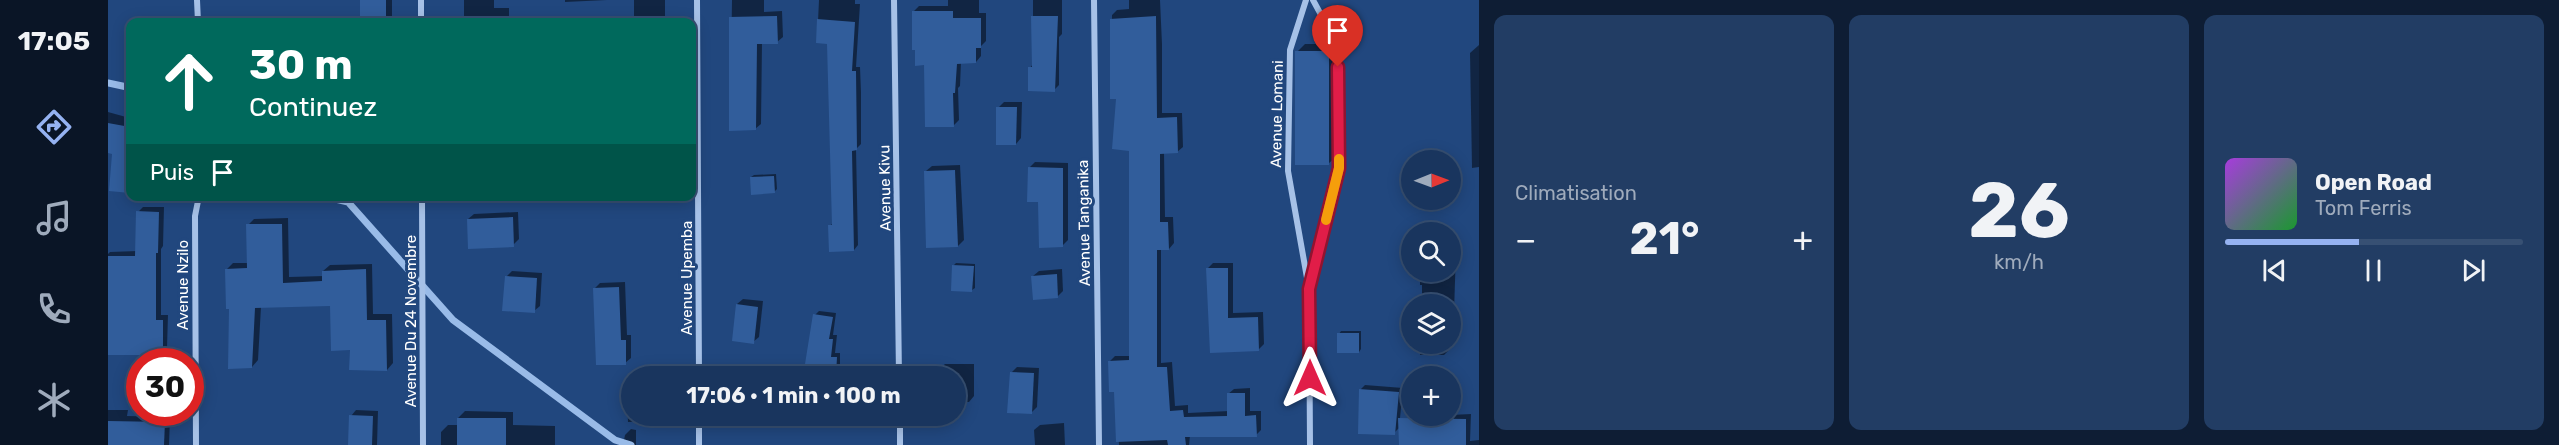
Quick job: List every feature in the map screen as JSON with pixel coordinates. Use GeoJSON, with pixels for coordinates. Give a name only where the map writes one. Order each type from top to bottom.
{"type":"FeatureCollection","features":[{"type":"Feature","properties":{"kind":"street"},"geometry":{"type":"LineString","coordinates":[[197,0],[198,18]]}},
{"type":"Feature","properties":{"kind":"street"},"geometry":{"type":"LineString","coordinates":[[421,0],[421,18]]}},
{"type":"Feature","properties":{"kind":"street","name":"Avenue Upemba"},"geometry":{"type":"LineString","coordinates":[[697,0],[699,366]]}},
{"type":"Feature","properties":{"kind":"street","name":"Avenue Kivu"},"geometry":{"type":"LineString","coordinates":[[894,0],[899,366]]}},
{"type":"Feature","properties":{"kind":"street","name":"Avenue Tanganika"},"geometry":{"type":"LineString","coordinates":[[1094,0],[1099,445]]}},
{"type":"Feature","properties":{"kind":"street","name":"Avenue Lomani"},"geometry":{"type":"LineString","coordinates":[[1306,0],[1290,50],[1287,171],[1309,289],[1310,445]]}},
{"type":"Feature","properties":{"kind":"street"},"geometry":{"type":"LineString","coordinates":[[1309,289],[1339,168],[1338,46],[1314,0]]}},
{"type":"Feature","properties":{"kind":"street","name":"Avenue Nzilo"},"geometry":{"type":"LineString","coordinates":[[196,445],[195,216],[198,201]]}},
{"type":"Feature","properties":{"kind":"street","name":"Avenue Du 24 Novembre"},"geometry":{"type":"LineString","coordinates":[[422,201],[423,445]]}},
{"type":"Feature","properties":{"kind":"street"},"geometry":{"type":"LineString","coordinates":[[699,426],[699,445]]}},
{"type":"Feature","properties":{"kind":"street"},"geometry":{"type":"LineString","coordinates":[[900,426],[900,445]]}},
{"type":"Feature","properties":{"kind":"building"},"geometry":{"type":"Polygon","coordinates":[[[360,0],[386,0],[386,18],[360,18],[360,0]]]}},
{"type":"Feature","properties":{"kind":"building"},"geometry":{"type":"Polygon","coordinates":[[[912,11],[953,11],[953,18],[981,18],[981,48],[976,48],[976,63],[957,64],[955,93],[953,93],[954,127],[925,127],[924,65],[915,66],[915,50],[912,50],[912,11]]]}},
{"type":"Feature","properties":{"kind":"building"},"geometry":{"type":"Polygon","coordinates":[[[777,16],[778,44],[757,44],[756,130],[729,131],[729,17],[777,16]]]}},
{"type":"Feature","properties":{"kind":"building"},"geometry":{"type":"Polygon","coordinates":[[[1031,16],[1058,16],[1055,92],[1028,91],[1028,67],[1032,67],[1031,16]]]}},
{"type":"Feature","properties":{"kind":"building"},"geometry":{"type":"Polygon","coordinates":[[[1156,16],[1157,118],[1177,117],[1178,153],[1160,154],[1160,222],[1168,222],[1169,250],[1157,250],[1157,367],[1167,367],[1170,411],[1183,410],[1184,417],[1227,416],[1227,393],[1245,393],[1245,416],[1256,415],[1257,437],[1185,437],[1186,445],[1168,445],[1167,440],[1116,442],[1114,392],[1109,392],[1108,361],[1129,360],[1129,151],[1112,149],[1116,99],[1110,99],[1110,19],[1156,16]]]}},
{"type":"Feature","properties":{"kind":"building"},"geometry":{"type":"Polygon","coordinates":[[[817,19],[855,22],[852,71],[856,71],[857,150],[852,151],[854,251],[829,252],[828,225],[832,225],[827,44],[816,43],[817,19]]]}},
{"type":"Feature","properties":{"kind":"building"},"geometry":{"type":"Polygon","coordinates":[[[1295,51],[1329,51],[1329,165],[1295,165],[1295,51]]]}},
{"type":"Feature","properties":{"kind":"building"},"geometry":{"type":"Polygon","coordinates":[[[996,107],[1017,107],[1016,145],[996,145],[996,107]]]}},
{"type":"Feature","properties":{"kind":"building"},"geometry":{"type":"Polygon","coordinates":[[[108,123],[126,126],[126,193],[109,191],[112,154],[108,153],[108,123]]]}},
{"type":"Feature","properties":{"kind":"building"},"geometry":{"type":"Polygon","coordinates":[[[1028,167],[1063,168],[1063,247],[1039,248],[1038,202],[1027,202],[1028,167]]]}},
{"type":"Feature","properties":{"kind":"building"},"geometry":{"type":"Polygon","coordinates":[[[955,170],[958,247],[926,248],[924,171],[955,170]]]}},
{"type":"Feature","properties":{"kind":"building"},"geometry":{"type":"Polygon","coordinates":[[[774,176],[775,193],[751,195],[750,177],[774,176]]]}},
{"type":"Feature","properties":{"kind":"building"},"geometry":{"type":"Polygon","coordinates":[[[136,211],[159,212],[158,253],[156,253],[156,320],[163,320],[163,348],[126,348],[126,355],[108,355],[108,256],[135,256],[136,211]]]}},
{"type":"Feature","properties":{"kind":"building"},"geometry":{"type":"Polygon","coordinates":[[[513,217],[514,247],[468,249],[467,219],[513,217]]]}},
{"type":"Feature","properties":{"kind":"building"},"geometry":{"type":"Polygon","coordinates":[[[246,224],[282,224],[283,283],[322,281],[322,271],[366,269],[367,320],[386,320],[387,371],[349,370],[350,350],[331,351],[330,306],[255,308],[252,368],[228,369],[229,309],[226,309],[225,269],[247,268],[246,224]]]}},
{"type":"Feature","properties":{"kind":"building"},"geometry":{"type":"Polygon","coordinates":[[[952,265],[974,266],[972,292],[951,291],[952,265]]]}},
{"type":"Feature","properties":{"kind":"building"},"geometry":{"type":"Polygon","coordinates":[[[1206,268],[1228,268],[1228,318],[1258,317],[1259,351],[1210,353],[1206,268]]]}},
{"type":"Feature","properties":{"kind":"building"},"geometry":{"type":"Polygon","coordinates":[[[1057,274],[1058,298],[1033,300],[1031,276],[1057,274]]]}},
{"type":"Feature","properties":{"kind":"building"},"geometry":{"type":"Polygon","coordinates":[[[505,276],[537,278],[535,313],[502,311],[505,276]]]}},
{"type":"Feature","properties":{"kind":"building"},"geometry":{"type":"Polygon","coordinates":[[[619,287],[621,340],[626,340],[626,365],[596,365],[593,288],[619,287]]]}},
{"type":"Feature","properties":{"kind":"building"},"geometry":{"type":"Polygon","coordinates":[[[736,304],[758,307],[754,344],[732,341],[736,304]]]}},
{"type":"Feature","properties":{"kind":"building"},"geometry":{"type":"Polygon","coordinates":[[[813,314],[833,317],[829,339],[833,339],[831,357],[837,357],[837,366],[805,364],[813,314]]]}},
{"type":"Feature","properties":{"kind":"building"},"geometry":{"type":"Polygon","coordinates":[[[1337,333],[1359,333],[1359,353],[1337,353],[1337,333]]]}},
{"type":"Feature","properties":{"kind":"building"},"geometry":{"type":"Polygon","coordinates":[[[1010,372],[1034,373],[1032,414],[1007,413],[1010,372]]]}},
{"type":"Feature","properties":{"kind":"building"},"geometry":{"type":"Polygon","coordinates":[[[1359,389],[1399,392],[1395,435],[1358,434],[1359,389]]]}},
{"type":"Feature","properties":{"kind":"building"},"geometry":{"type":"Polygon","coordinates":[[[349,415],[373,416],[372,445],[348,445],[349,415]]]}},
{"type":"Feature","properties":{"kind":"building"},"geometry":{"type":"Polygon","coordinates":[[[457,418],[506,418],[506,445],[457,445],[457,418]]]}},
{"type":"Feature","properties":{"kind":"building"},"geometry":{"type":"Polygon","coordinates":[[[1398,418],[1401,418],[1401,426],[1461,426],[1461,419],[1466,419],[1466,445],[1399,445],[1398,418]]]}},
{"type":"Feature","properties":{"kind":"building"},"geometry":{"type":"Polygon","coordinates":[[[108,421],[126,421],[126,426],[165,426],[164,445],[108,445],[108,421]]]}},
{"type":"Feature","properties":{"kind":"waterway"},"geometry":{"type":"LineString","coordinates":[[108,83],[126,87]]}},
{"type":"Feature","properties":{"kind":"waterway"},"geometry":{"type":"LineString","coordinates":[[344,201],[348,202],[453,320],[615,440],[631,445]]}},
{"type":"Feature","properties":{"kind":"slow traffic"},"geometry":{"type":"LineString","coordinates":[[1326,220],[1339,168],[1339,159]]}},
{"type":"Feature","properties":{"kind":"route"},"geometry":{"type":"LineString","coordinates":[[1310,378],[1309,289],[1339,168],[1338,67]]}}]}
